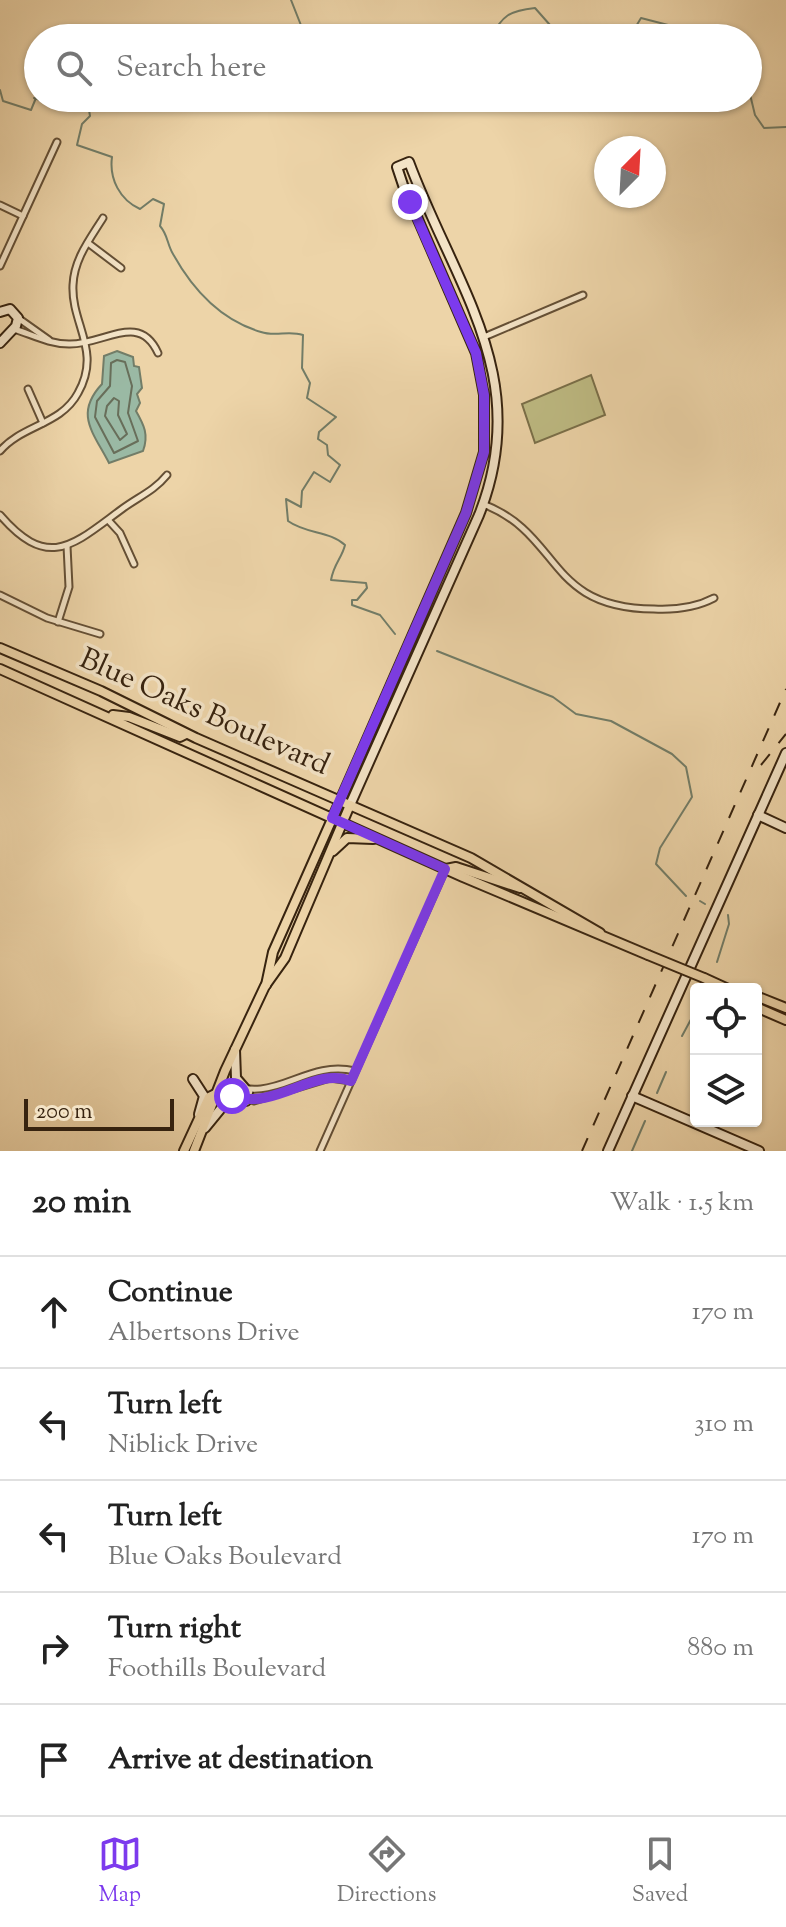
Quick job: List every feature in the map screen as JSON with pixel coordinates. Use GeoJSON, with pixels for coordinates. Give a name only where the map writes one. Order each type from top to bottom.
{"type":"FeatureCollection","features":[{"type":"Feature","properties":{"kind":"main road","name":"Blue Oaks Boulevard"},"geometry":{"type":"LineString","coordinates":[[0,648],[101,691],[186,734],[471,858],[533,891],[600,934],[715,983]]}},
{"type":"Feature","properties":{"kind":"main road","name":"Blue Oaks Boulevard"},"geometry":{"type":"LineString","coordinates":[[0,669],[104,713],[187,755],[445,869],[588,932],[600,934]]}},
{"type":"Feature","properties":{"kind":"main road"},"geometry":{"type":"LineString","coordinates":[[104,713],[129,717],[180,737],[186,734]]}},
{"type":"Feature","properties":{"kind":"main road"},"geometry":{"type":"LineString","coordinates":[[265,986],[267,967],[340,801]]}},
{"type":"Feature","properties":{"kind":"main road"},"geometry":{"type":"LineString","coordinates":[[194,1151],[210,1096],[218,1088],[265,986],[285,958],[350,805]]}},
{"type":"Feature","properties":{"kind":"main road"},"geometry":{"type":"LineString","coordinates":[[326,858],[347,838],[381,839]]}},
{"type":"Feature","properties":{"kind":"main road"},"geometry":{"type":"LineString","coordinates":[[445,869],[456,867],[533,891]]}},
{"type":"Feature","properties":{"kind":"main road"},"geometry":{"type":"LineString","coordinates":[[762,998],[786,1008]]}},
{"type":"Feature","properties":{"kind":"main road"},"geometry":{"type":"LineString","coordinates":[[762,1010],[786,1020]]}},
{"type":"Feature","properties":{"kind":"main road"},"geometry":{"type":"LineString","coordinates":[[184,1151],[201,1126]]}},
{"type":"Feature","properties":{"kind":"street"},"geometry":{"type":"LineString","coordinates":[[0,266],[57,142]]}},
{"type":"Feature","properties":{"kind":"street"},"geometry":{"type":"LineString","coordinates":[[340,801],[471,499],[484,452],[486,431],[481,372],[472,342],[397,167],[409,162],[484,337],[495,374],[499,420],[496,457],[483,504],[350,805]]}},
{"type":"Feature","properties":{"kind":"street"},"geometry":{"type":"LineString","coordinates":[[0,205],[23,216]]}},
{"type":"Feature","properties":{"kind":"street"},"geometry":{"type":"LineString","coordinates":[[0,451],[13,438],[65,410],[79,392],[87,370],[73,284],[79,257],[103,218]]}},
{"type":"Feature","properties":{"kind":"street"},"geometry":{"type":"LineString","coordinates":[[426,236],[450,257]]}},
{"type":"Feature","properties":{"kind":"street"},"geometry":{"type":"LineString","coordinates":[[88,243],[121,268]]}},
{"type":"Feature","properties":{"kind":"street"},"geometry":{"type":"LineString","coordinates":[[472,342],[583,295]]}},
{"type":"Feature","properties":{"kind":"street"},"geometry":{"type":"LineString","coordinates":[[0,312],[10,309],[37,334],[67,344],[85,343],[124,332],[140,332],[151,338],[158,353]]}},
{"type":"Feature","properties":{"kind":"street"},"geometry":{"type":"LineString","coordinates":[[0,343],[7,329],[18,318]]}},
{"type":"Feature","properties":{"kind":"street"},"geometry":{"type":"LineString","coordinates":[[7,329],[37,334]]}},
{"type":"Feature","properties":{"kind":"street"},"geometry":{"type":"LineString","coordinates":[[28,389],[43,423]]}},
{"type":"Feature","properties":{"kind":"street"},"geometry":{"type":"LineString","coordinates":[[0,515],[16,533],[35,543],[67,546],[90,536],[152,491],[167,475]]}},
{"type":"Feature","properties":{"kind":"street"},"geometry":{"type":"LineString","coordinates":[[471,499],[519,522],[561,575],[577,589],[603,602],[640,609],[683,609],[714,598]]}},
{"type":"Feature","properties":{"kind":"street"},"geometry":{"type":"LineString","coordinates":[[109,521],[120,533],[134,564]]}},
{"type":"Feature","properties":{"kind":"street"},"geometry":{"type":"LineString","coordinates":[[58,622],[69,587],[67,546]]}},
{"type":"Feature","properties":{"kind":"street"},"geometry":{"type":"LineString","coordinates":[[0,595],[58,622],[100,634]]}},
{"type":"Feature","properties":{"kind":"street"},"geometry":{"type":"LineString","coordinates":[[608,1151],[786,753]]}},
{"type":"Feature","properties":{"kind":"street"},"geometry":{"type":"LineString","coordinates":[[758,815],[786,828]]}},
{"type":"Feature","properties":{"kind":"street"},"geometry":{"type":"LineString","coordinates":[[320,1151],[445,869]]}},
{"type":"Feature","properties":{"kind":"street"},"geometry":{"type":"LineString","coordinates":[[283,929],[278,950],[285,958]]}},
{"type":"Feature","properties":{"kind":"street"},"geometry":{"type":"LineString","coordinates":[[235,1050],[236,1078],[247,1096]]}},
{"type":"Feature","properties":{"kind":"street"},"geometry":{"type":"LineString","coordinates":[[201,1126],[223,1106],[247,1096],[321,1070],[355,1071]]}},
{"type":"Feature","properties":{"kind":"street"},"geometry":{"type":"LineString","coordinates":[[218,1088],[261,1101],[330,1078],[351,1081]]}},
{"type":"Feature","properties":{"kind":"street"},"geometry":{"type":"LineString","coordinates":[[193,1079],[204,1096],[201,1126]]}},
{"type":"Feature","properties":{"kind":"street"},"geometry":{"type":"LineString","coordinates":[[632,1096],[759,1151]]}},
{"type":"Feature","properties":{"kind":"shaded area"},"geometry":{"type":"Polygon","coordinates":[[[591,375],[605,415],[535,443],[522,404],[591,375]]]}},
{"type":"Feature","properties":{"kind":"water"},"geometry":{"type":"Polygon","coordinates":[[[117,351],[133,357],[134,366],[139,367],[142,388],[137,394],[140,403],[136,411],[146,440],[143,451],[109,463],[92,432],[88,414],[89,405],[102,384],[104,356],[117,351]]]}},
{"type":"Feature","properties":{"kind":"waterway"},"geometry":{"type":"LineString","coordinates":[[291,0],[300,24]]}},
{"type":"Feature","properties":{"kind":"waterway"},"geometry":{"type":"LineString","coordinates":[[499,24],[519,11],[535,8],[549,24]]}},
{"type":"Feature","properties":{"kind":"waterway"},"geometry":{"type":"LineString","coordinates":[[637,24],[641,18],[664,24]]}},
{"type":"Feature","properties":{"kind":"waterway"},"geometry":{"type":"LineString","coordinates":[[0,90],[3,101],[24,108]]}},
{"type":"Feature","properties":{"kind":"waterway"},"geometry":{"type":"LineString","coordinates":[[89,112],[90,116],[82,124],[77,145],[112,157],[112,173],[117,188],[133,205],[140,209],[153,199],[164,204],[160,226],[189,280],[209,302],[246,327],[266,333],[303,335],[302,368],[310,383],[307,398],[336,417],[319,432],[318,439],[327,445],[328,455],[340,465],[330,482],[314,472],[302,491],[301,507],[286,499],[288,521],[345,545],[331,580],[366,583],[367,588],[357,600],[352,600],[352,605],[380,615],[395,634]]}},
{"type":"Feature","properties":{"kind":"waterway"},"geometry":{"type":"LineString","coordinates":[[754,112],[764,128],[786,127]]}},
{"type":"Feature","properties":{"kind":"waterway"},"geometry":{"type":"LineString","coordinates":[[437,651],[553,697],[576,714],[611,721],[672,754],[686,767],[692,797],[660,848],[656,864],[686,896]]}},
{"type":"Feature","properties":{"kind":"waterway"},"geometry":{"type":"LineString","coordinates":[[700,901],[705,904]]}},
{"type":"Feature","properties":{"kind":"waterway"},"geometry":{"type":"LineString","coordinates":[[717,962],[729,924],[728,915]]}},
{"type":"Feature","properties":{"kind":"waterway"},"geometry":{"type":"LineString","coordinates":[[682,1036],[690,1021]]}},
{"type":"Feature","properties":{"kind":"waterway"},"geometry":{"type":"LineString","coordinates":[[657,1093],[666,1072]]}},
{"type":"Feature","properties":{"kind":"waterway"},"geometry":{"type":"LineString","coordinates":[[632,1151],[645,1121]]}},
{"type":"Feature","properties":{"kind":"railway"},"geometry":{"type":"LineString","coordinates":[[582,1151],[786,689]]}},
{"type":"Feature","properties":{"kind":"railway"},"geometry":{"type":"LineString","coordinates":[[761,765],[786,734]]}},
{"type":"Feature","properties":{"kind":"route"},"geometry":{"type":"LineString","coordinates":[[232,1096],[246,1101],[261,1101],[330,1078],[341,1077],[351,1081],[445,869],[332,818],[466,513],[484,452],[484,395],[476,353],[410,202]]}}]}
